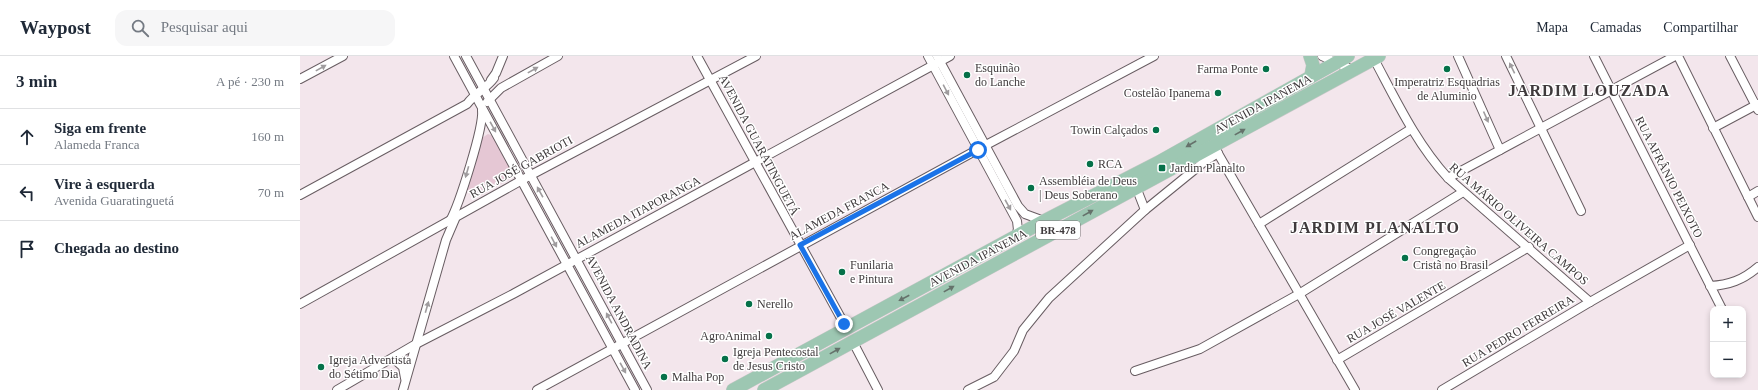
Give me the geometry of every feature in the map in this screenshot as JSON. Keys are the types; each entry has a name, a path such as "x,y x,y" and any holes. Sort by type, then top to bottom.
{"main road":[{"path":"1310,56 1314,65 1311,76"},
{"name":"AVENIDA IPANEMA","path":"733,390 1044,221 1159,162 1348,56"},
{"name":"AVENIDA IPANEMA","path":"764,390 1136,187 1216,150 1376,57"}],"street":[{"path":"300,79 343,56"},
{"name":"AVENIDA ANDRADINA","path":"454,56 612,349 636,390"},
{"name":"AVENIDA ANDRADINA","path":"466,56 623,343 647,390"},
{"path":"300,196 467,104 475,94 494,78 503,56"},
{"path":"467,104 481,105 490,99 498,90 558,56"},
{"name":"AVENIDA GUARATINGUETÁ","path":"697,56 846,329"},
{"name":"RUA JOSÉ GABRIOTI","path":"300,304 531,175 756,56"},
{"path":"928,56 937,61 986,145 1018,206 1025,214 1044,221"},
{"name":"ALAMEDA ITAPORANGA","path":"337,390 416,344 756,162 937,61 950,56"},
{"name":"ALAMEDA FRANCA","path":"537,390 800,245 1154,56"},
{"path":"1322,56 1353,70"},
{"path":"1458,56 1500,150"},
{"path":"1506,56 1581,210"},
{"name":"RUA AFRÂNIO PEIXOTO","path":"1594,56 1720,306"},
{"path":"1448,178 1676,56 1714,128 1758,218"},
{"path":"1714,128 1757,106 1730,56"},
{"name":"RUA MÁRIO OLIVEIRA CAMPOS","path":"1376,57 1411,129 1434,163 1463,192 1529,247 1590,302"},
{"path":"937,61 978,150 1017,221 1018,230 1014,238"},
{"path":"499,66 500,76 504,80 511,82"},
{"path":"479,80 486,81 494,78"},
{"path":"404,388 446,240 481,126 481,105"},
{"path":"1259,224 1411,129"},
{"path":"968,390 994,376 1014,351 1023,330 1049,298 1145,210 1204,162 1216,150 1355,390"},
{"path":"1136,187 1145,210"},
{"path":"1748,196 1758,191"},
{"path":"1134,371 1200,349 1299,294 1463,192"},
{"path":"461,195 466,203 474,207"},
{"name":"RUA PEDRO FERREIRA","path":"1442,390 1590,302 1690,245"},
{"name":"RUA JOSÉ VALENTE","path":"1337,360 1529,247"},
{"path":"1710,286 1728,285 1748,276 1758,267"},
{"path":"422,324 425,332 435,335"},
{"path":"853,342 878,390"},
{"path":"393,358 403,367 404,388"}],"shaded area":[{"path":"488,134 493,136 510,168 511,178 480,196 472,198 467,190 482,138"}],"place":[{"name":"Farma Ponte","path":"1266,69"},
{"name":"Imperatriz Esquadrias de Aluminio","path":"1447,69"},
{"name":"Esquinão do Lanche","path":"967,75"},
{"name":"Costelão Ipanema","path":"1218,93"},
{"name":"Towin Calçados","path":"1156,130"},
{"name":"RCA","path":"1090,164"},
{"name":"Jardim Planalto","path":"1162,168"},
{"name":"Assembléia de Deus | Deus Soberano","path":"1031,188"},
{"name":"Congregação Cristã no Brasil","path":"1405,258"},
{"name":"Funilaria e Pintura","path":"842,272"},
{"name":"Nerello","path":"749,304"},
{"name":"AgroAnimal","path":"769,336"},
{"name":"Igreja Pentecostal de Jesus Cristo","path":"725,359"},
{"name":"Igreja Adventista do Sétimo Dia","path":"321,367"},
{"name":"Malha Pop","path":"664,377"}],"district":[{"name":"JARDIM LOUZADA","path":"1589,90"},
{"name":"JARDIM PLANALTO","path":"1375,227"}],"route":[{"path":"844,324 800,245 978,150"}]}
